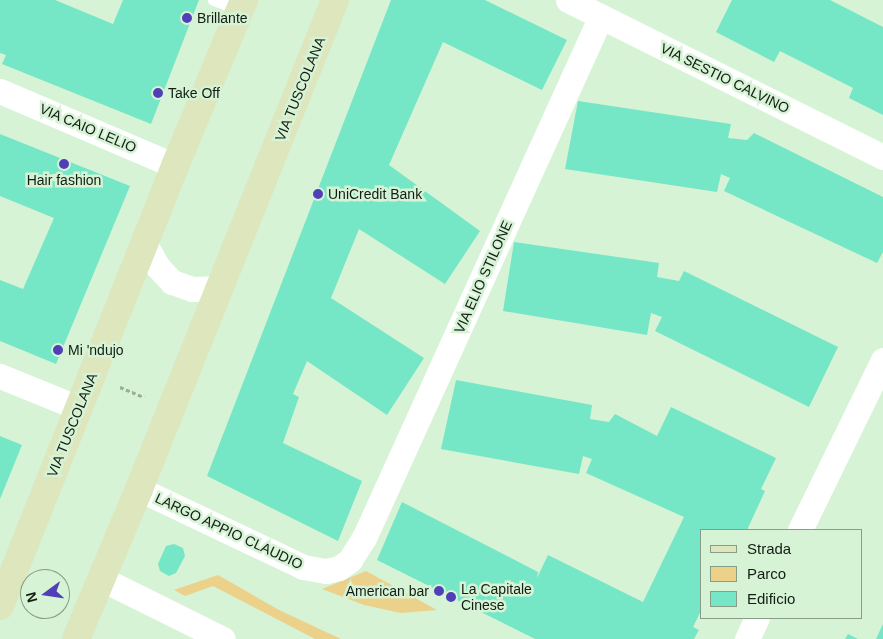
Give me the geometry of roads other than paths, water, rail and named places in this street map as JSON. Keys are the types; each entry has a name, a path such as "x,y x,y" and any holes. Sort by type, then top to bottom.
{"main road":[{"name":"VIA TUSCOLANA","path":"76,639 139,489 335,0"},
{"name":"VIA TUSCOLANA","path":"0,606 175,166 242,5"}],"street":[{"name":"VIA SESTIO CALVINO","path":"568,0 883,157"},
{"name":"VIA ELIO STILONE","path":"364,538 601,16"},
{"name":"VIA CAIO LELIO","path":"0,91 175,166"},
{"path":"145,244 157,266 172,282 192,290 220,288"},
{"path":"800,529 882,363"},
{"path":"0,376 79,408"},
{"name":"LARGO APPIO CLAUDIO","path":"139,489 291,562 315,570 326,571 345,564 350,560 364,538"},
{"path":"100,578 223,639"},
{"path":"747,639 757,619"}],"lane":[{"path":"214,0 242,5"}],"place":[{"name":"Brillante","path":"187,18"},
{"name":"Take Off","path":"158,93"},
{"name":"Hair fashion","path":"64,164"},
{"name":"UniCredit Bank","path":"318,194"},
{"name":"Mi 'ndujo","path":"58,350"},
{"name":"American bar","path":"439,591"},
{"name":"La Capitale Cinese","path":"451,597"}]}
